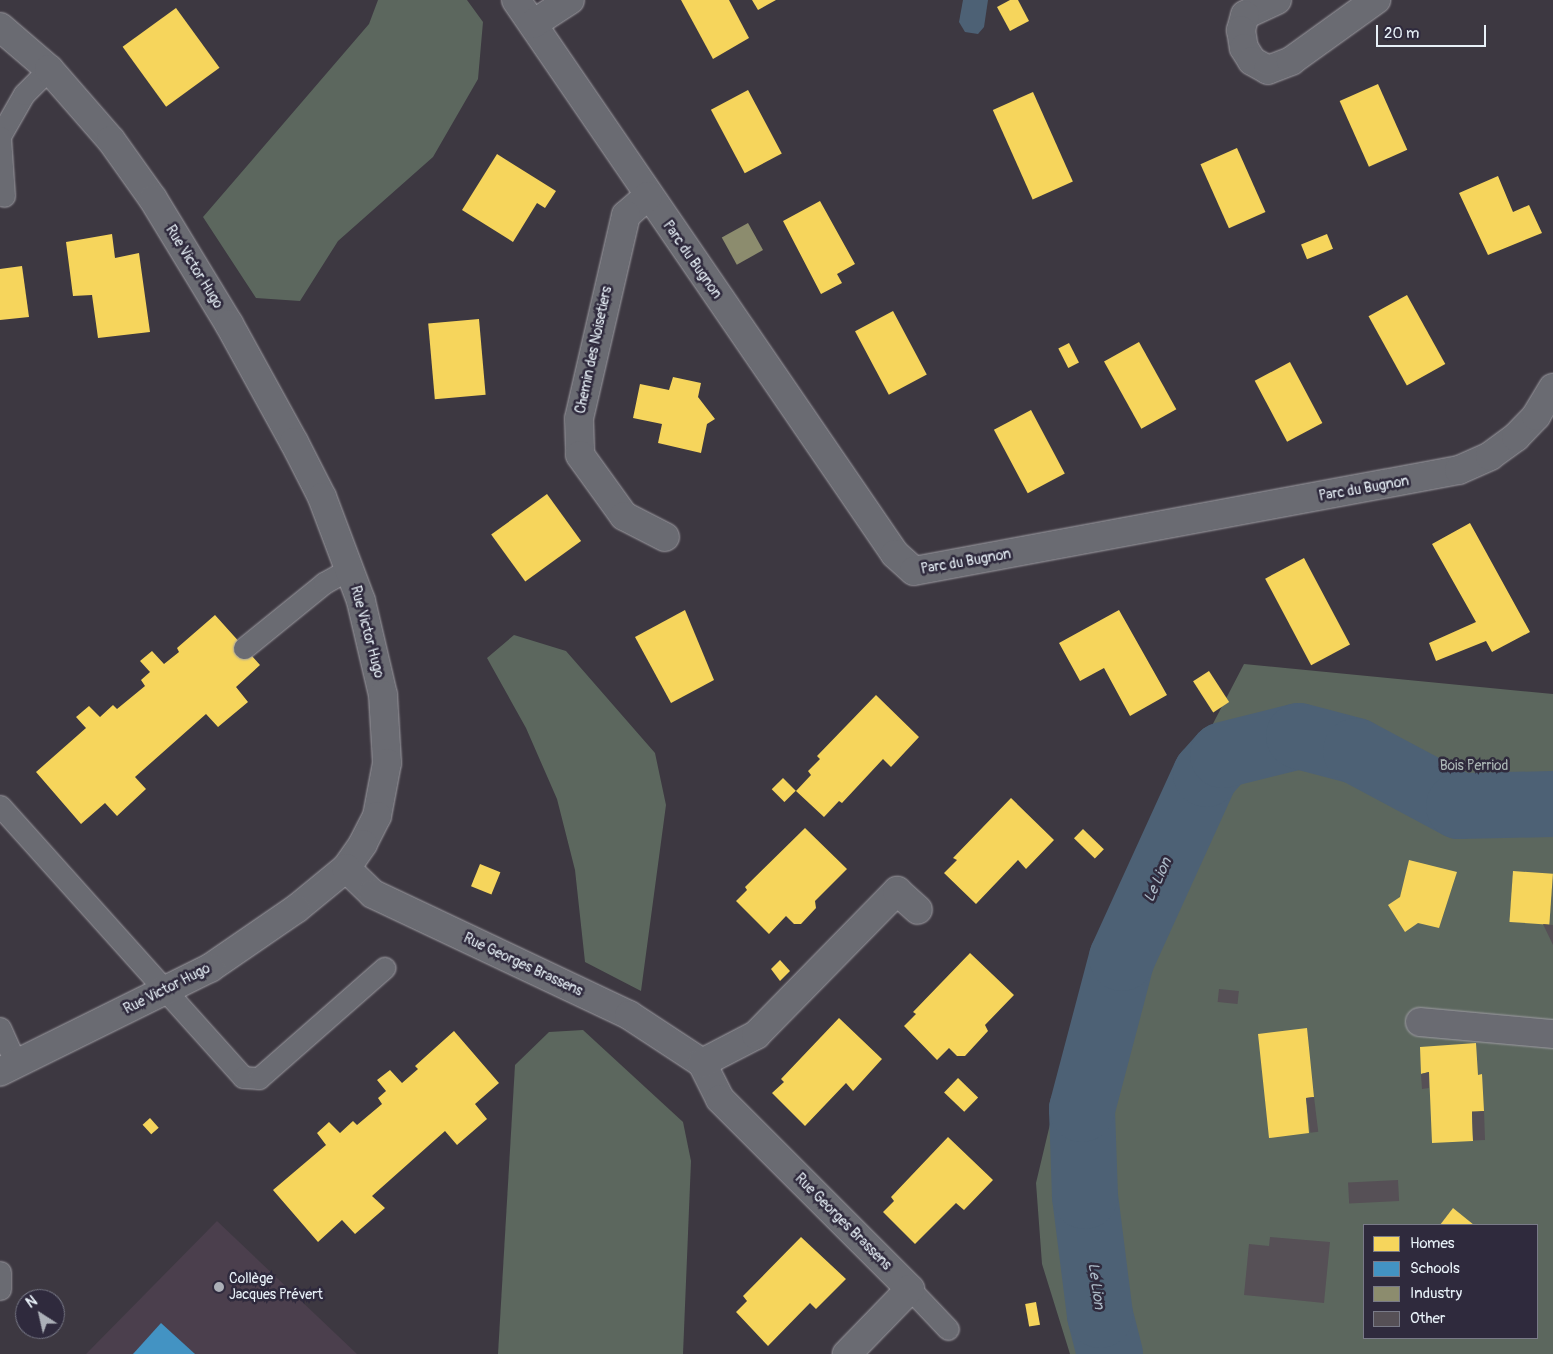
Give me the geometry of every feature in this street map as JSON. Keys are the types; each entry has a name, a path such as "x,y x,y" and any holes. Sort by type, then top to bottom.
{"street":[{"name":"Parc du Bugnon","path":"516,0 648,196 895,554 914,571 1459,470 1490,456 1516,437 1536,416 1553,388"},
{"path":"533,24 570,0"},
{"path":"1277,0 1245,15 1241,30 1244,48 1252,61 1268,70 1291,61 1376,0"},
{"name":"Rue Victor Hugo","path":"0,27 49,70 111,140 153,200 229,324 322,497 349,569 374,647 382,695 387,763 377,816 346,868 254,940 165,992 8,1068"},
{"name":"Chemin des Noisetiers","path":"648,196 626,215 579,419 580,455 624,516 665,538"},
{"name":"Rue Georges Brassens","path":"346,868 373,894 629,1015 702,1063 720,1099 910,1289"},
{"path":"702,1063 756,1036 897,892 918,910"},
{"path":"1420,1022 1553,1034"},
{"path":"848,1354 910,1289"}],"lane":[{"path":"4,196 0,137 24,94 49,70"},
{"path":"244,648 324,583 349,569"},
{"path":"0,806 242,1077 259,1078 384,968"},
{"path":"0,1028 8,1068"},
{"path":"0,1272 0,1289"},
{"path":"910,1289 948,1329"}],"shaded area":[{"name":"Collège Jacques Prévert","path":"217,1221 357,1354 86,1354"}],"green space":[{"path":"378,0 467,0 483,22 478,79 433,157 338,241 300,301 256,298 203,217 369,24"},
{"path":"514,635 566,651 655,753 666,805 641,991 585,962 575,870 557,799 526,728 487,658"},
{"name":"Bois Perriod","path":"1244,664 1553,694 1553,1354 1070,1354 1042,1264 1036,1183 1075,1019 1125,893"},
{"path":"583,1030 683,1122 691,1161 683,1354 498,1354 515,1065 549,1032"}],"water":[{"path":"963,0 988,0 984,27 978,34 965,32 959,22"}],"building: Homes":[{"path":"681,0 729,0 749,38 713,59"},
{"path":"752,0 776,0 758,10"},
{"path":"1010,0 1018,0 1029,21 1010,31 997,7"},
{"path":"176,8 219,68 166,107 123,47"},
{"path":"1378,84 1407,150 1369,167 1340,101"},
{"path":"748,90 782,154 745,173 711,110"},
{"path":"1033,92 1073,182 1033,199 993,110"},
{"path":"1237,148 1265,212 1229,228 1200,164"},
{"path":"497,154 556,191 545,208 537,203 513,242 462,210"},
{"path":"1498,176 1513,212 1529,205 1542,233 1488,255 1459,193"},
{"path":"820,201 855,264 837,274 842,283 821,294 783,221"},
{"path":"112,234 115,258 139,253 150,332 98,338 92,295 73,296 66,242"},
{"path":"1327,234 1333,249 1307,259 1301,244"},
{"path":"22,266 29,317 0,320 0,269"},
{"path":"1407,295 1445,364 1407,385 1369,316"},
{"path":"893,311 927,375 889,395 855,331"},
{"path":"479,319 486,395 435,399 428,323"},
{"path":"1139,342 1176,409 1141,429 1104,361"},
{"path":"1069,343 1079,363 1068,368 1058,348"},
{"path":"1290,362 1322,423 1287,442 1255,381"},
{"path":"673,377 701,383 698,397 715,419 707,424 701,453 658,443 662,424 633,418 640,384 669,390"},
{"path":"1031,410 1065,474 1028,493 994,430"},
{"path":"547,494 581,541 525,581 491,535"},
{"path":"1470,523 1530,632 1492,652 1486,641 1436,661 1429,643 1476,622 1432,544"},
{"path":"1304,558 1350,645 1311,665 1265,579"},
{"path":"685,610 714,680 671,703 635,637"},
{"path":"1119,610 1167,695 1130,716 1104,668 1080,681 1059,643"},
{"path":"215,615 260,665 236,687 248,702 218,727 206,714 135,777 146,789 117,816 105,803 81,824 36,772 86,728 76,717 89,706 100,717 113,705 117,709 145,686 141,680 150,672 140,661 152,651 164,664 179,652 177,648"},
{"path":"1209,671 1229,702 1213,712 1193,681"},
{"path":"876,695 919,737 891,767 883,759 842,803 839,801 824,817 796,791 811,775 808,771 820,759 817,756"},
{"path":"783,778 796,791 784,802 772,789"},
{"path":"1011,798 1054,840 1026,869 1018,860 976,904 944,873 957,860 953,858"},
{"path":"805,828 847,869 815,901 816,908 801,924 794,924 786,916 769,934 736,901 747,890 745,887"},
{"path":"1083,829 1104,849 1095,858 1074,838"},
{"path":"1409,860 1457,872 1439,928 1418,923 1405,932 1388,905 1400,897"},
{"path":"480,864 500,872 491,894 471,886"},
{"path":"1513,871 1553,874 1549,925 1509,922"},
{"path":"970,953 1014,995 985,1025 988,1031 965,1056 957,1056 949,1048 937,1060 904,1026 916,1014 913,1012"},
{"path":"780,960 790,971 780,981 771,969"},
{"path":"839,1018 882,1059 853,1091 846,1083 805,1126 772,1093 784,1082 781,1079"},
{"path":"1307,1028 1314,1097 1306,1098 1309,1133 1269,1138 1258,1034"},
{"path":"454,1031 499,1083 475,1104 487,1119 457,1145 445,1131 372,1196 385,1208 355,1234 342,1220 318,1242 273,1190 326,1145 317,1133 329,1122 340,1133 353,1121 357,1125 382,1104 378,1098 386,1091 377,1080 390,1070 402,1083 418,1069 415,1066"},
{"path":"1476,1043 1478,1075 1482,1074 1484,1111 1472,1113 1473,1141 1432,1143 1429,1072 1421,1074 1420,1047"},
{"path":"958,1078 978,1097 964,1112 944,1092"},
{"path":"150,1118 159,1128 151,1134 143,1125"},
{"path":"948,1137 993,1180 964,1210 956,1203 915,1244 883,1212 894,1201 891,1197"},
{"path":"1453,1208 1473,1224 1441,1224"},
{"path":"801,1237 846,1279 816,1309 810,1303 768,1346 736,1312 747,1301 743,1296"},
{"path":"1036,1302 1040,1325 1029,1327 1025,1304"}],"building: Schools":[{"path":"161,1323 195,1354 133,1354"}],"building: Industry":[{"path":"748,223 763,250 737,265 722,238"}],"building: Other":[{"path":"1543,924 1553,925 1553,945"},
{"path":"1219,989 1239,991 1238,1004 1218,1002"},
{"path":"1429,1072 1429,1088 1422,1089 1421,1074"},
{"path":"1314,1097 1318,1132 1310,1133 1306,1098"},
{"path":"1472,1111 1484,1111 1485,1140 1473,1140"},
{"path":"1398,1180 1399,1201 1349,1204 1348,1183"},
{"path":"1270,1237 1330,1242 1324,1303 1244,1295 1249,1244 1269,1246"}],"waterway":[{"name":"Le Lion","path":"1110,1354 1100,1315 1085,1196 1082,1109 1122,958 1206,774 1223,755 1299,736 1356,751 1459,806 1553,804"}],"place":[{"name":"Collège Jacques Prévert","path":"219,1287"}]}
